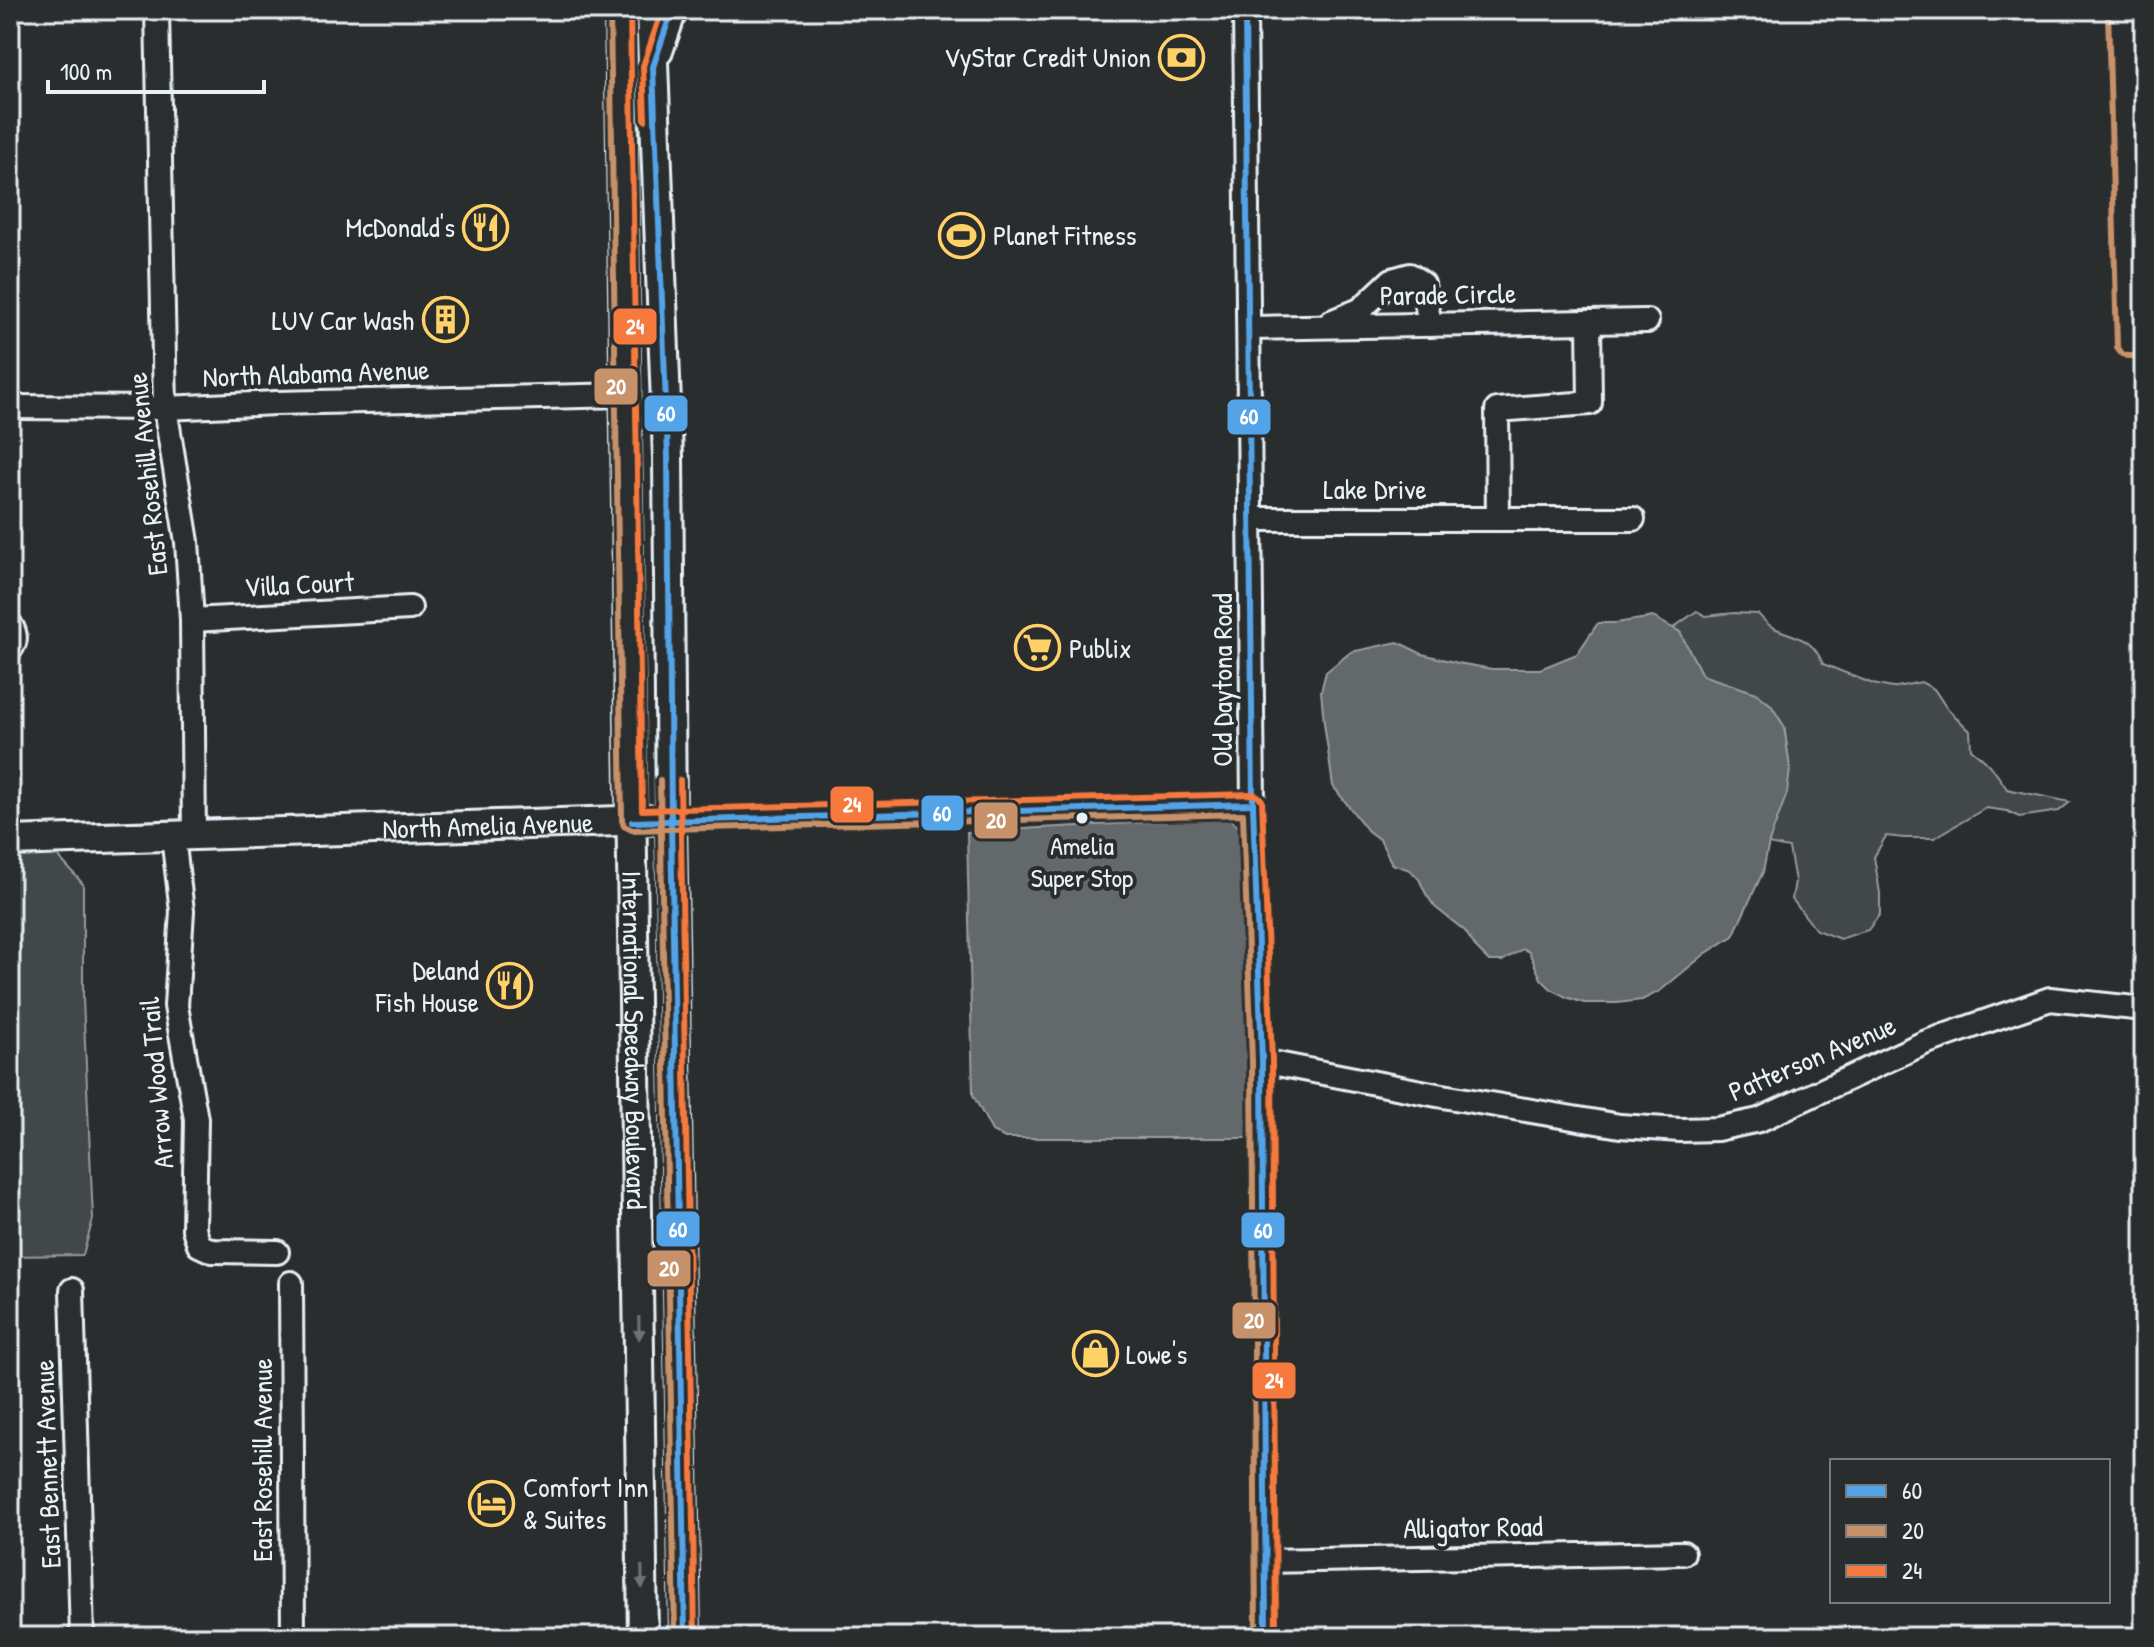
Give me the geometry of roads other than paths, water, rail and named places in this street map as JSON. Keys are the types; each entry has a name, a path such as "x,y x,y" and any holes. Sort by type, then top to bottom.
{"main road":[{"path":"606,10 620,49"},
{"name":"International Speedway Boulevard","path":"620,10 643,1637"},
{"name":"International Speedway Boulevard","path":"651,10 668,457 685,1637"},
{"path":"653,67 674,10"},
{"path":"625,395 639,403 653,421 668,457"},
{"name":"North Amelia Avenue","path":"10,841 671,819"},
{"path":"637,1194 652,1224 663,1239 678,1250"},
{"path":"638,1264 662,1271 680,1306"}],"street":[{"name":"East Rosehill Avenue","path":"157,10 165,408 187,542 192,620 184,836"},
{"name":"Old Daytona Road","path":"1245,10 1253,804 1262,1061 1266,1637"},
{"path":"1321,327 1360,310 1392,280 1410,275 1423,284 1430,325"},
{"name":"Parade Circle","path":"1249,328 1647,321"},
{"path":"1498,519 1497,410 1590,403 1589,322"},
{"name":"North Alabama Avenue","path":"10,407 165,408 625,395"},
{"name":"Lake Drive","path":"1251,519 1633,519"},
{"name":"Villa Court","path":"192,620 410,608"},
{"path":"10,624 16,640 10,650"},
{"name":"North Amelia Avenue","path":"671,819 1253,804"},
{"name":"Arrow Wood Trail","path":"184,836 176,1006 196,1119 194,1229 199,1245 212,1251 277,1252"},
{"name":"Patterson Avenue","path":"1262,1061 1620,1126 1717,1129 1759,1120 1924,1043 2050,999 2144,1009"},
{"name":"East Rosehill Avenue","path":"291,1283 293,1637"},
{"name":"East Bennett Avenue","path":"72,1290 82,1637"},
{"name":"Alligator Road","path":"1265,1561 1683,1553"}],"place":[{"name":"VyStar Credit Union","path":"1182,57"},
{"name":"McDonald's","path":"486,227"},
{"name":"Planet Fitness","path":"962,235"},
{"name":"LUV Car Wash","path":"445,320"},
{"name":"Publix","path":"1038,648"},
{"name":"Amelia Super Stop","path":"1082,818"},
{"name":"Deland Fish House","path":"510,986"},
{"name":"Lowe's","path":"1095,1354"},
{"name":"Comfort Inn & Suites","path":"492,1503"}]}
